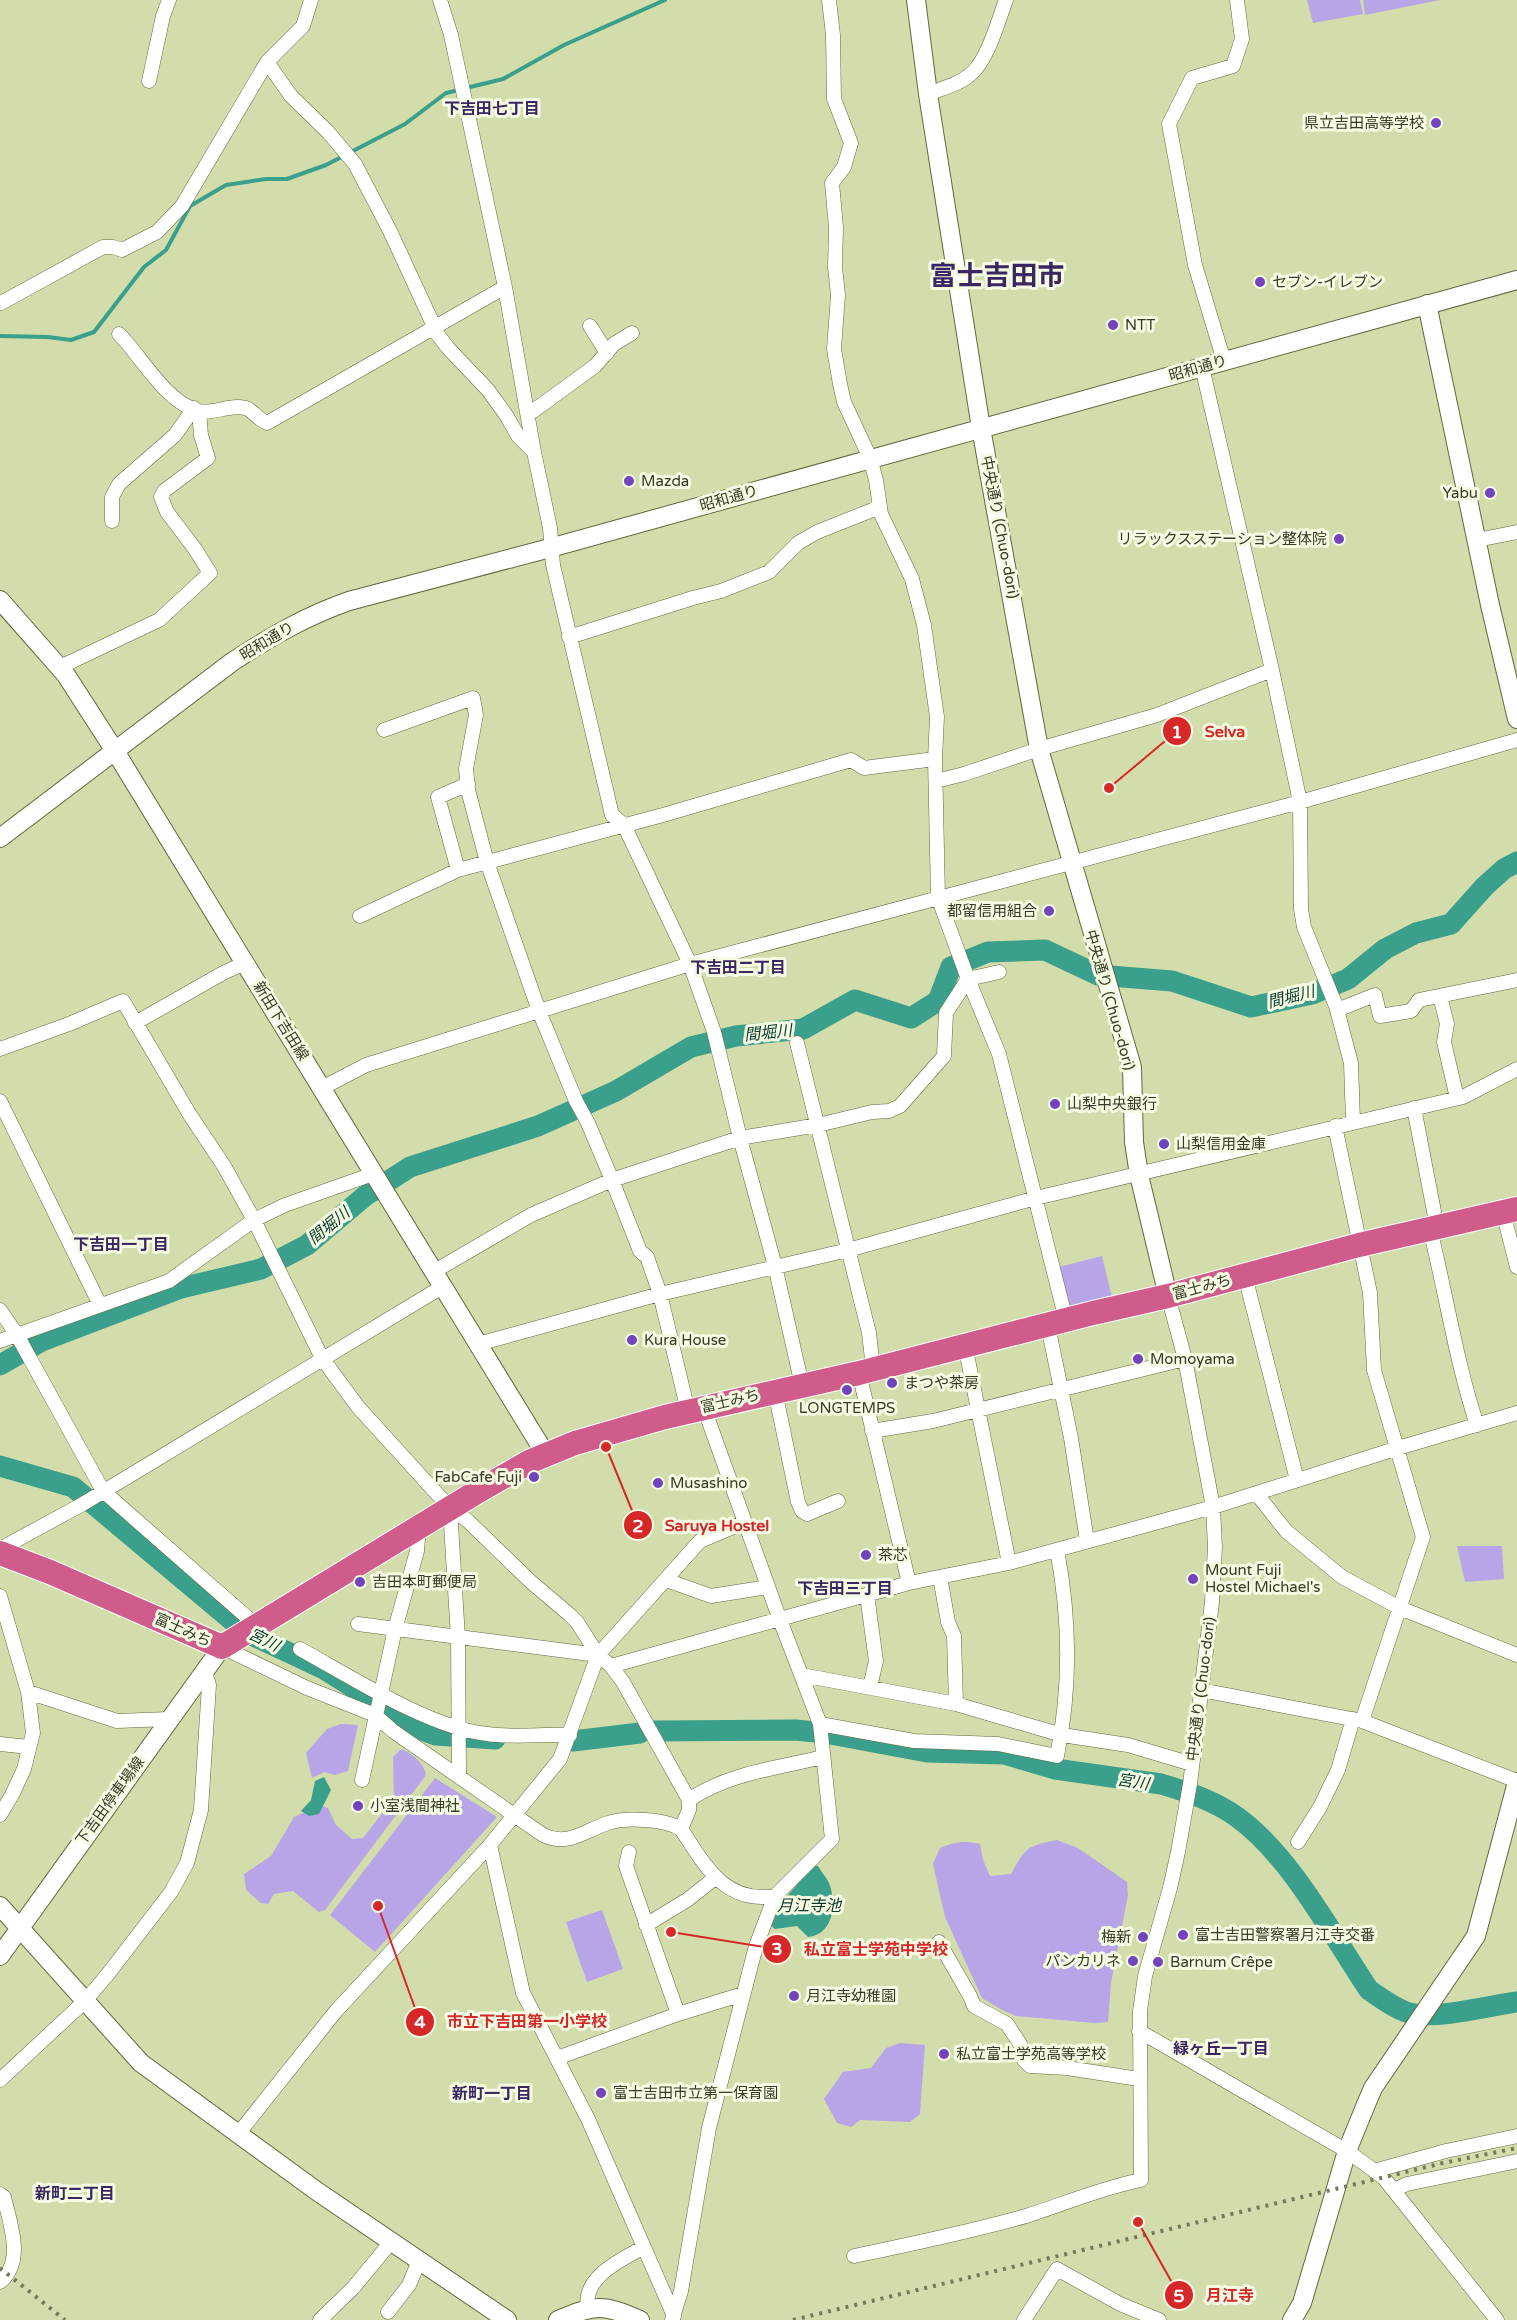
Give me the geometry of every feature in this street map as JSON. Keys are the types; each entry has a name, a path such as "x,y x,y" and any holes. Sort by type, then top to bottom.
{"highway":[{"name":"富士みち","path":"0,1551 227,1644 450,1508 546,1455 575,1443 696,1409 866,1371 1168,1296 1359,1245 1510,1210"}],"street":[{"path":"149,81 163,16 169,0"},
{"path":"1,303 103,247 122,250 157,232 182,206 267,62 303,26 311,0"},
{"path":"440,0 451,35 505,287 550,528 550,548 569,638 612,815 624,825 690,964 714,1032 775,1266 802,1385"},
{"path":"829,0 833,35 834,99 851,143 844,167 832,183 838,295 834,349 844,402 870,458 881,514 912,579 924,625 937,717 935,759 938,897 999,1054 1036,1198 1057,1323 1061,1390 1088,1541"},
{"name":"中央通り (Chuo-dori)","path":"854,2256 968,2231 1049,2209 1111,2186 1140,2180 1139,2031 1145,1976 1170,1888 1190,1784 1212,1602 1215,1547 1213,1507 1185,1359 1139,1175 1134,1142 1132,1067 1039,749 981,428 915,0"},
{"path":"928,94 957,83 974,71 984,57 1006,0"},
{"path":"1224,361 1195,265 1169,124 1192,78 1233,66 1242,39 1237,0"},
{"path":"267,62 291,96 328,132 355,164 390,231 434,328 448,348 475,374 496,400 518,436 534,452"},
{"name":"昭和通り","path":"0,838 232,662 268,638 314,615 349,601 550,548 1517,279"},
{"path":"119,334 168,391 197,409 243,407 250,410 257,419 267,423 505,287"},
{"path":"1427,304 1517,719"},
{"path":"590,326 607,353"},
{"path":"529,414 595,366 614,344 632,333"},
{"path":"1202,367 1300,802 1301,909 1304,927 1336,1008 1351,1063 1353,1122"},
{"path":"112,521 112,497 119,484 175,435 197,409"},
{"path":"60,667 159,620 210,573 167,512 161,497 164,491 208,458 197,409"},
{"path":"569,638 721,591 769,572 798,543 817,532 880,507"},
{"path":"1477,540 1517,532"},
{"name":"新田下吉田線","path":"0,600 60,667 115,751 546,1455"},
{"path":"936,781 1157,716 1272,670"},
{"path":"384,730 473,698 476,716 466,769 487,862 539,1011 576,1101 612,1179 640,1251 647,1257 696,1409 745,1522 820,1726 832,1839 775,1896 756,1946 709,2128 681,2291 673,2318"},
{"path":"322,1088 366,1065 690,964 1070,861 1300,802 1517,740"},
{"path":"360,916 458,870 663,815 850,760 864,768 935,759"},
{"path":"458,870 438,797 468,784"},
{"path":"135,1023 245,963"},
{"path":"0,1551 81,1505 322,1358 531,1215 612,1179 740,1138 818,1125 872,1112 889,1111 900,1106 944,1056 946,1013 968,979 999,972"},
{"path":"1336,1008 1375,996 1380,1016 1411,1011 1419,1000 1517,980"},
{"path":"1440,996 1447,1024 1443,1042 1457,1098"},
{"path":"0,1048 69,1024 123,1001 190,1115 224,1166 254,1220 322,1358 358,1407 450,1508 468,1521 531,1582 577,1622 598,1655 611,1666 623,1682 689,1800 689,1810 681,1829"},
{"path":"797,1043 870,1333 866,1371 872,1431 909,1583"},
{"path":"478,1344 660,1293 848,1250 1036,1198 1457,1098 1517,1069"},
{"path":"0,1101 100,1305"},
{"path":"1414,1108 1463,1382 1477,1425"},
{"path":"1298,1842 1320,1807 1338,1770 1400,1608 1423,1537 1374,1370 1370,1293 1335,1126"},
{"path":"0,1341 19,1339 100,1305 169,1281 254,1220 285,1205 377,1181"},
{"path":"1510,1210 1517,1267"},
{"path":"1245,1276 1298,1480"},
{"path":"0,1310 19,1339 100,1492 255,1627"},
{"path":"965,1345 1009,1563"},
{"path":"872,1431 933,1421 1185,1359"},
{"path":"775,1391 798,1502 802,1511 807,1514 838,1501"},
{"path":"611,1666 909,1583 1009,1563 1213,1507 1517,1413"},
{"path":"1256,1493 1286,1531 1334,1570 1400,1608 1517,1655"},
{"path":"450,1508 458,1638 459,1776"},
{"path":"238,2134 336,2011 516,1816 560,1759 598,1655 700,1540 745,1522"},
{"path":"362,1780 395,1629 417,1551 419,1527"},
{"path":"820,1726 914,1741 998,1744 1057,1756 1062,1735 1068,1663 1067,1622 1057,1550"},
{"path":"940,1577 948,1622 954,1636 956,1704"},
{"path":"666,1580 711,1596 768,1587"},
{"path":"867,1595 876,1661 870,1687"},
{"path":"0,1596 3,1619 28,1692 33,1732 24,1769 0,1815"},
{"path":"358,1624 598,1655"},
{"path":"227,1644 307,1688 375,1715 393,1731 543,1835 554,1840 567,1840 611,1822 655,1820 681,1829 715,1878 760,1899 775,1896"},
{"name":"下吉田停車場線","path":"0,1956 169,1719 227,1644"},
{"path":"300,1649 414,1711 459,1728 487,1734 570,1735"},
{"path":"0,2080 85,2001 171,1892 187,1863 201,1810 204,1784 209,1685 205,1672"},
{"path":"802,1675 956,1704 1062,1735 1128,1745 1192,1764"},
{"path":"1201,1690 1358,1720 1517,1782 1476,1936 1373,2088 1347,2151 1302,2303 1292,2320"},
{"path":"28,1692 117,1721 169,1719"},
{"path":"0,1744 29,1747"},
{"path":"689,1800 707,1788 733,1778 822,1751"},
{"path":"490,1845 523,1993 588,2119 673,2318"},
{"path":"629,1852 626,1866 678,2014"},
{"path":"646,1925 687,1900 715,1878"},
{"path":"0,1906 141,2063 318,2192 507,2320"},
{"path":"939,1941 974,2006 1007,2024 1020,2044 1024,2060 1030,2066 1067,2068 1139,2079"},
{"path":"557,2058 678,2014 744,1994"},
{"path":"1139,2031 1347,2151 1374,2171 1394,2190 1497,2320"},
{"path":"1374,2171 1446,2151 1517,2136"},
{"path":"1394,2190 1418,2181 1517,2161"},
{"path":"0,2194 4,2197 14,2246 14,2263 0,2282"},
{"path":"320,2320 353,2288 391,2242"},
{"path":"588,2308 587,2294 597,2279 609,2268 644,2247"},
{"path":"388,2312 409,2285 419,2261"},
{"path":"1024,2320 1057,2269 1120,2304 1159,2320"},
{"path":"558,2320 588,2308 602,2307 618,2310 640,2320"}],"shaded area":[{"path":"1307,0 1360,0 1363,14 1313,23"},
{"path":"1363,0 1440,0 1365,15"},
{"path":"1102,1256 1114,1306 1071,1315 1059,1267"},
{"path":"1457,1546 1502,1546 1504,1579 1465,1582"},
{"path":"341,1724 358,1725 348,1771 335,1775 324,1772 312,1778 306,1753 327,1729"},
{"path":"401,1749 417,1759 426,1775 325,1910 319,1912 293,1891 274,1894 268,1904 261,1903 246,1890 244,1874 271,1856 294,1817 307,1811 310,1802 328,1808 336,1825 352,1839 363,1838 394,1798 393,1757"},
{"path":"435,1778 497,1817 375,1952 330,1915"},
{"path":"1057,1840 1078,1848 1127,1882 1128,1895 1111,1983 1108,2022 1095,2023 1016,2016 982,1998 945,1917 933,1864 940,1848 960,1842 980,1844 983,1860 990,1876 1011,1874 1028,1849"},
{"path":"602,1910 623,1969 587,1982 566,1922"},
{"path":"900,2043 925,2045 920,2114 910,2122 860,2120 851,2127 837,2123 824,2099 843,2072 871,2068 886,2048"}],"water":[{"path":"324,1777 331,1790 319,1814 309,1816 301,1811 311,1800 315,1781"},
{"name":"月江寺池","path":"814,1865 818,1866 829,1883 833,1899 828,1924 817,1935 808,1937 797,1926 775,1929 770,1925 782,1902"}],"waterway":[{"path":"466,88 503,79 564,45 665,0"},
{"path":"0,336 71,340 94,332 144,267 166,250 190,206 226,185 266,179 287,179 326,165 405,124 446,93 459,90"},
{"name":"間堀川","path":"0,1365 42,1341 181,1288 261,1269 307,1245 365,1196 410,1167 538,1126 616,1091 691,1047 736,1036 803,1029 855,1000 911,1018 938,1001 951,967 988,952 1045,950 1098,975 1172,981 1251,1007 1312,994 1348,979 1385,949 1416,933 1451,924 1485,886 1504,869 1517,862"},
{"name":"宮川","path":"0,1466 73,1487 247,1633 324,1669 422,1730 436,1735 495,1739"},
{"name":"宮川","path":"654,1731 796,1730 825,1733 927,1752 1004,1754 1055,1769 1171,1787 1220,1806 1257,1833 1293,1874 1369,1990 1390,2004 1408,2013 1426,2015 1517,2002"},
{"name":"宮川","path":"573,1741 640,1733"}],"railway":[{"path":"793,2320 1443,2163 1517,2148"},
{"path":"0,2268 65,2320"}],"place":[{"name":"県立吉田高等学校","path":"1436,123"},
{"name":"セブン-イレブン","path":"1260,282"},
{"name":"NTT","path":"1113,325"},
{"name":"Mazda","path":"629,481"},
{"name":"Yabu","path":"1490,493"},
{"name":"リラックスステーション整体院","path":"1339,539"},
{"name":"Selva","path":"1109,788"},
{"name":"都留信用組合","path":"1049,911"},
{"name":"山梨中央銀行","path":"1055,1104"},
{"name":"山梨信用金庫","path":"1164,1144"},
{"name":"Kura House","path":"632,1340"},
{"name":"Momoyama","path":"1138,1359"},
{"name":"まつや茶房","path":"892,1383"},
{"name":"LONGTEMPS","path":"847,1390"},
{"name":"Saruya Hostel","path":"606,1447"},
{"name":"FabCafe Fuji","path":"534,1477"},
{"name":"Musashino","path":"658,1483"},
{"name":"茶芯","path":"866,1555"},
{"name":"Mount Fuji Hostel Michael's","path":"1193,1579"},
{"name":"吉田本町郵便局","path":"360,1582"},
{"name":"小室浅間神社","path":"358,1806"},
{"name":"市立下吉田第一小学校","path":"378,1906"},
{"name":"私立富士学苑中学校","path":"671,1932"},
{"name":"富士吉田警察署月江寺交番","path":"1183,1935"},
{"name":"梅新","path":"1143,1937"},
{"name":"パンカリネ","path":"1133,1961"},
{"name":"Barnum Crêpe","path":"1158,1962"},
{"name":"月江寺幼稚園","path":"794,1996"},
{"name":"私立富士学苑高等学校","path":"944,2054"},
{"name":"富士吉田市立第一保育園","path":"601,2093"},
{"name":"月江寺","path":"1138,2222"}],"district":[{"name":"下吉田七丁目","path":"492,109"},
{"name":"富士吉田市","path":"997,276"},
{"name":"下吉田二丁目","path":"738,968"},
{"name":"下吉田一丁目","path":"121,1245"},
{"name":"下吉田三丁目","path":"845,1589"},
{"name":"緑ヶ丘一丁目","path":"1221,2049"},
{"name":"新町一丁目","path":"492,2094"},
{"name":"新町二丁目","path":"75,2194"}]}
